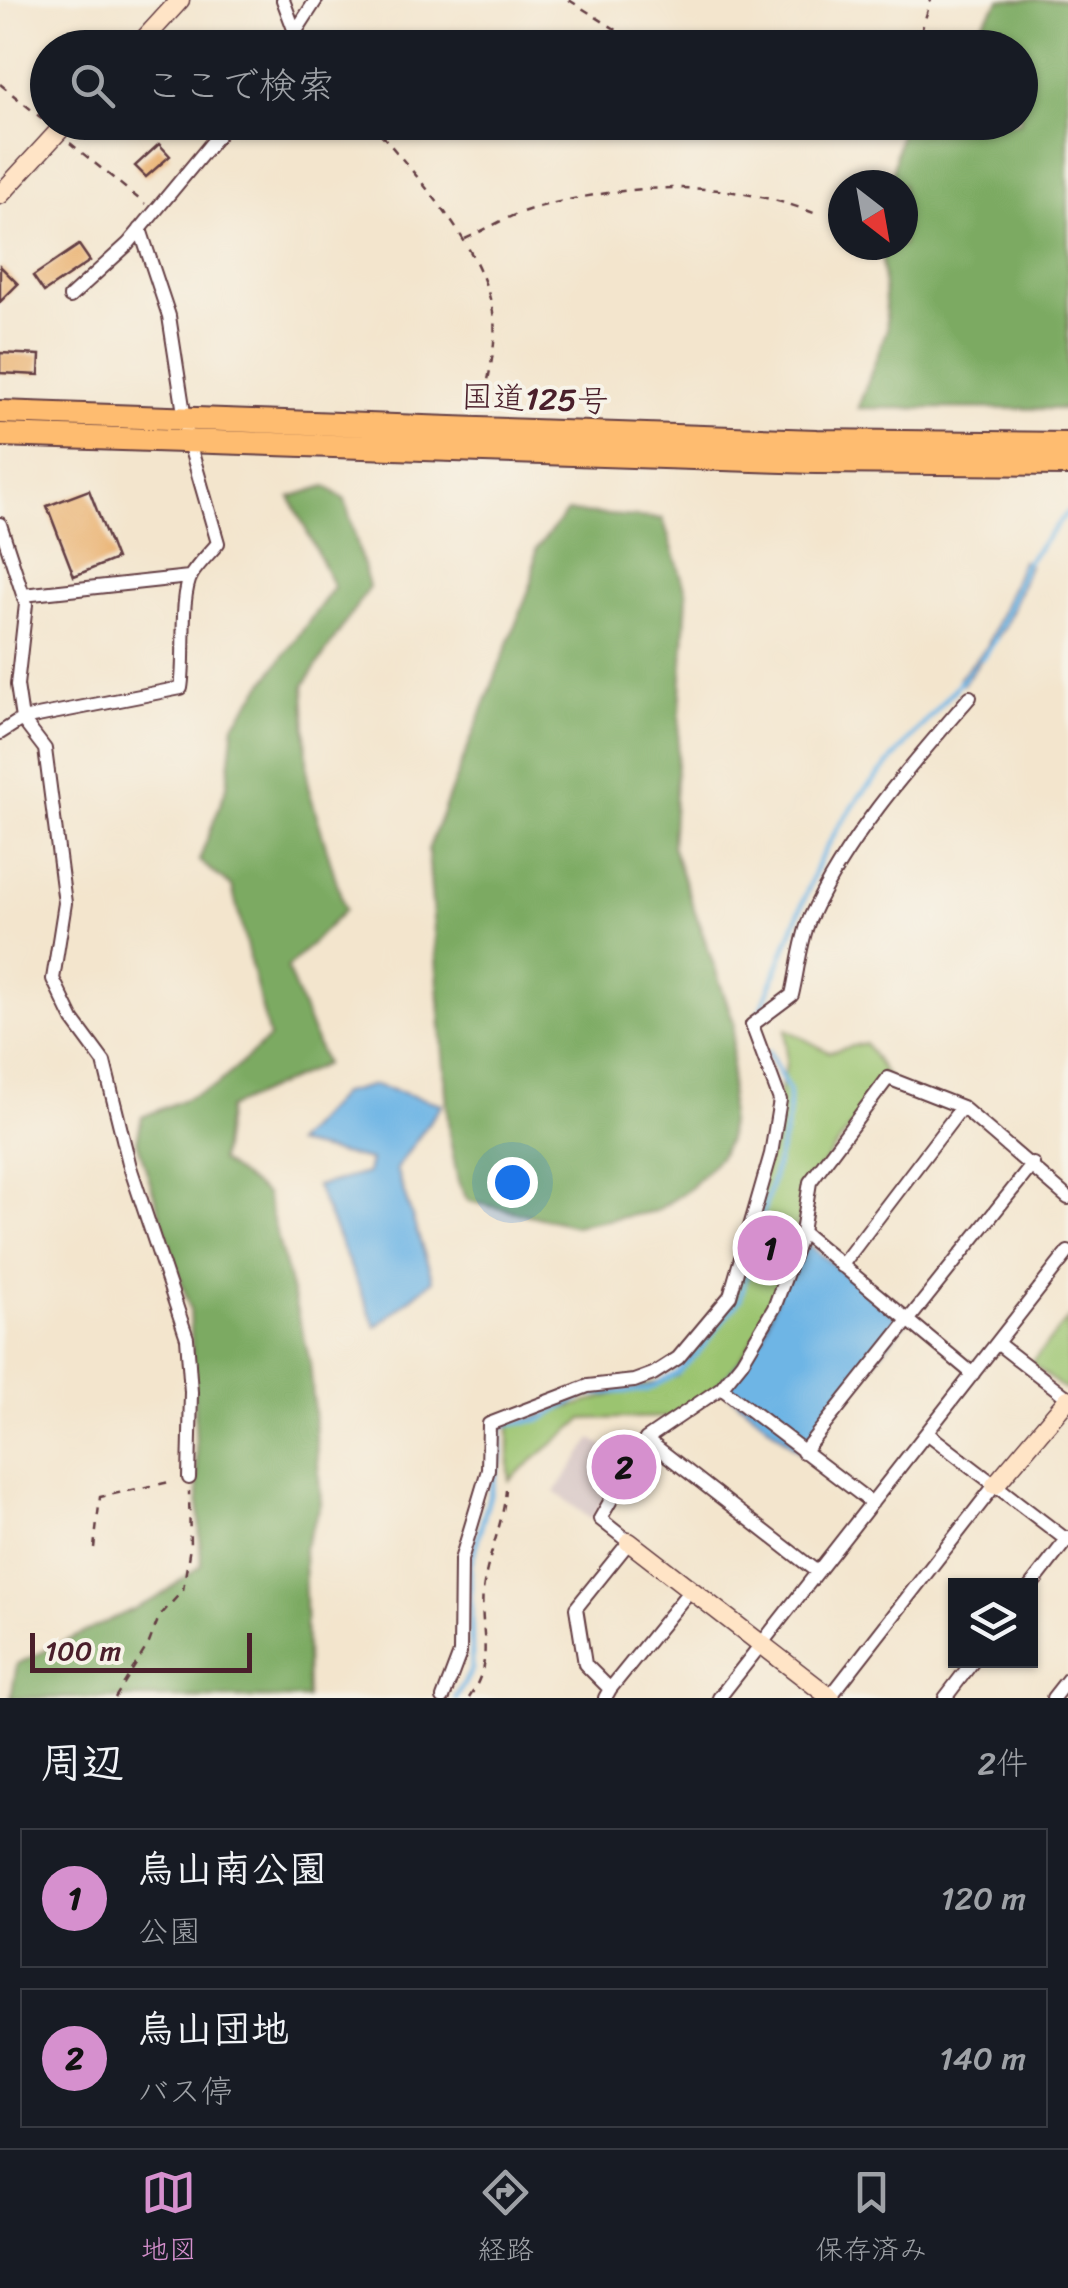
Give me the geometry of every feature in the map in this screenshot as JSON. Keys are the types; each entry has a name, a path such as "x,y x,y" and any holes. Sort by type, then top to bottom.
{"highway":[{"name":"国道125号","path":"0,412 186,430 815,462 1068,464"},
{"name":"国道125号","path":"0,435 186,430 480,430 1068,444"}],"street":[{"path":"152,30 180,0"},
{"path":"283,0 294,30"},
{"path":"296,30 316,0"},
{"path":"0,195 51,140"},
{"path":"70,297 140,230 213,140"},
{"path":"0,732 22,719 181,688 187,654 184,602 190,577 218,543 186,430 169,316 140,230"},
{"path":"0,524 23,595 16,685 22,719 45,750 65,903 53,979 73,1020 104,1062 130,1167 187,1338 191,1392 189,1478"},
{"path":"23,595 190,577"},
{"path":"443,1698 460,1653 461,1560 488,1470 489,1424 588,1386 634,1381 653,1374 678,1358 730,1296 771,1154 780,1100 752,1025 792,994 808,922 836,870 923,752 970,697"},
{"path":"997,1344 1068,1399 995,1484 830,1697 600,1519 646,1439 721,1388 774,1308 802,1232 810,1182 888,1078 962,1107 1068,1198"},
{"path":"840,1266 962,1107"},
{"path":"802,1452 1033,1164"},
{"path":"802,1232 973,1374"},
{"path":"718,1698 1068,1252"},
{"path":"721,1388 872,1503"},
{"path":"927,1433 1068,1539 1037,1578"},
{"path":"646,1439 817,1572"},
{"path":"629,1542 576,1608 585,1664 608,1694 691,1590"},
{"path":"945,1698 968,1668"},
{"path":"1053,1698 1068,1679"}],"path":[{"path":"569,0 616,30"},
{"path":"922,30 931,0"},
{"path":"0,84 30,105"},
{"path":"75,140 153,210"},
{"path":"385,140 464,240 494,318 480,430"},
{"path":"464,240 531,208 687,184 770,196 814,213"},
{"path":"94,1548 100,1497 189,1478 190,1547 183,1590 159,1617 149,1643 115,1698"},
{"path":"469,1698 484,1676 484,1591 503,1521 506,1490"}],"shaded area":[{"path":"592,1439 627,1460 592,1520 555,1492"}],"green space":[{"path":"1000,0 1068,0 1068,409 858,408 887,329 882,260 918,260 918,170 893,170 899,140 1038,140 1038,30 976,30"},
{"path":"326,486 345,500 369,587 304,685 308,786 345,910 287,968 325,1064 228,1108 220,1161 266,1194 310,1361 321,1504 304,1548 307,1698 11,1698 17,1664 157,1598 201,1565 190,1309 137,1141 142,1117 216,1086 269,1038 232,887 199,861 227,786 234,724 334,587 290,497"},
{"path":"567,512 663,519 687,594 672,846 734,1023 728,1140 720,1156 689,1189 656,1211 575,1226 468,1201 458,1182 449,1134 428,850 532,582 536,549"},
{"path":"786,1029 829,1052 865,1043 888,1078 810,1181 774,1308 721,1388 678,1417 583,1419 509,1480 509,1425 677,1376 737,1274 786,1065"},
{"path":"1068,1319 1068,1388 1065,1390 1031,1363"}],"water":[{"path":"1022,561 1029,566 1005,627 963,684 959,678 987,647"},
{"path":"374,1085 442,1104 396,1169 433,1280 376,1327 316,1186 367,1173 370,1160 294,1144 342,1093"},
{"path":"798,1236 905,1323 800,1452 718,1385 763,1336"}],"building":[{"path":"159,144 170,156 146,177 135,166"},
{"path":"79,245 90,261 44,292 33,276"},
{"path":"0,266 18,284 0,302"},
{"path":"0,353 40,355 39,375 0,373"},
{"path":"89,490 116,559 74,576 47,506"}],"waterway":[{"path":"1022,568 1068,512"},
{"path":"982,658 996,639"},
{"path":"760,1013 819,861 838,828 861,795 965,677"},
{"path":"456,1698 472,1669 470,1566 501,1455 500,1426 542,1419 586,1394 646,1390 676,1374 697,1354 740,1299 788,1121 789,1091 768,1052"}],"place":[{"name":"烏山南公園","path":"770,1248"},
{"name":"烏山団地","path":"624,1467"}]}
